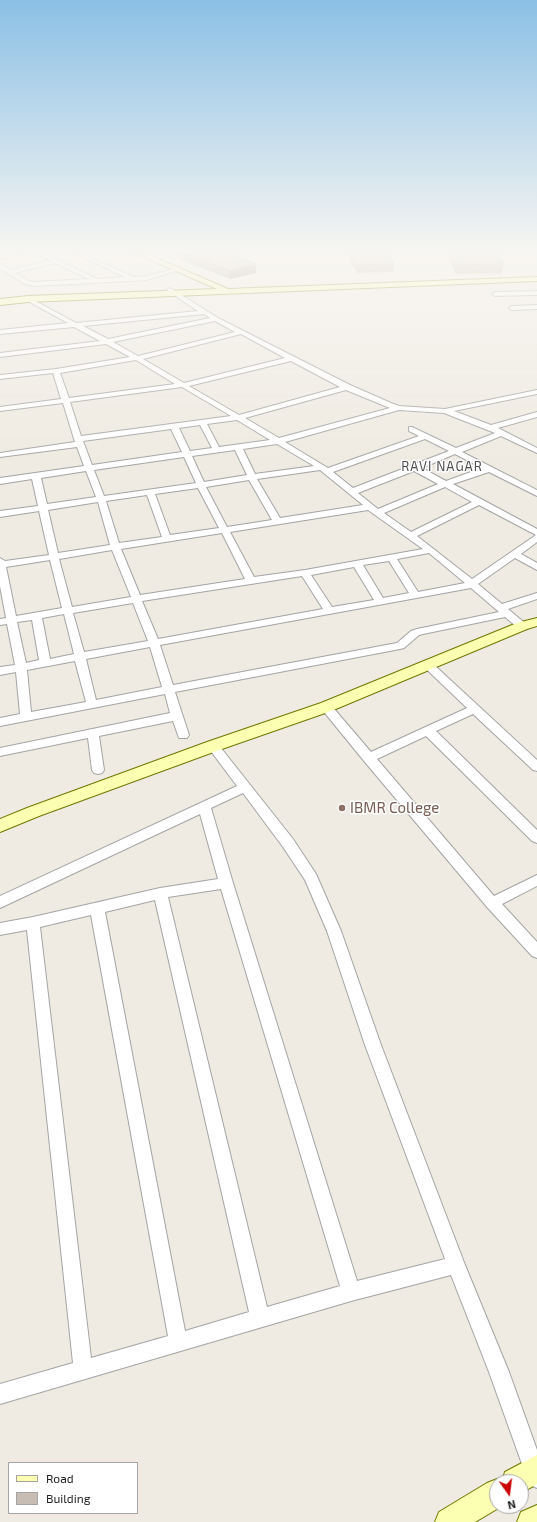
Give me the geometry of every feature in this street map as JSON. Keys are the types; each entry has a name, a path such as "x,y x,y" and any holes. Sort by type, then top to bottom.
{"main road":[{"path":"0,826 33,812 213,746 326,707 530,624"},
{"path":"449,1522 489,1498"},
{"path":"531,1522 537,1519"}],"street":[{"path":"0,332 72,324"},
{"path":"72,324 137,358 325,469 374,509 431,550 504,611 530,624"},
{"path":"0,355 105,342 192,324"},
{"path":"226,324 347,387 399,408 444,411 456,414 502,433 537,452"},
{"path":"0,377 56,371 137,358 242,332"},
{"path":"0,409 183,385 293,358"},
{"path":"56,371 101,499 116,548 154,644 184,735"},
{"path":"0,455 174,426 237,418 347,387"},
{"path":"444,411 537,392"},
{"path":"0,481 278,441 399,408"},
{"path":"491,428 537,414"},
{"path":"202,422 217,450"},
{"path":"174,426 201,485 251,580"},
{"path":"412,429 537,493"},
{"path":"352,492 502,433"},
{"path":"0,514 150,492 325,469 426,436"},
{"path":"238,447 252,478 278,522"},
{"path":"414,467 537,533"},
{"path":"0,565 116,548 167,538 374,509 489,469"},
{"path":"36,476 54,557 69,610 79,657 92,705"},
{"path":"150,492 167,538"},
{"path":"410,536 479,502"},
{"path":"0,670 154,644 329,610 472,585 537,538"},
{"path":"0,622 251,580 306,573 431,550"},
{"path":"515,554 537,566"},
{"path":"392,558 415,595"},
{"path":"0,561 21,667 26,718"},
{"path":"357,564 380,601"},
{"path":"306,573 329,610"},
{"path":"0,722 400,646 415,632 504,611 537,596"},
{"path":"36,616 45,663"},
{"path":"428,665 537,767"},
{"path":"326,707 492,903 537,952"},
{"path":"368,758 474,709"},
{"path":"0,752 177,716"},
{"path":"427,730 537,838"},
{"path":"93,733 98,770"},
{"path":"213,746 288,843 311,878 317,891 334,931 373,1045 456,1265 499,1372 531,1475"},
{"path":"0,902 245,787"},
{"path":"204,806 226,883 351,1292"},
{"path":"492,903 537,880"},
{"path":"0,929 160,893 226,883"},
{"path":"160,893 260,1318"},
{"path":"97,908 178,1341"},
{"path":"32,923 83,1369"},
{"path":"0,1394 178,1341 351,1292 456,1265"}],"place":[{"name":"IBMR College","path":"342,808"}],"district":[{"name":"RAVI NAGAR","path":"442,467"}]}
